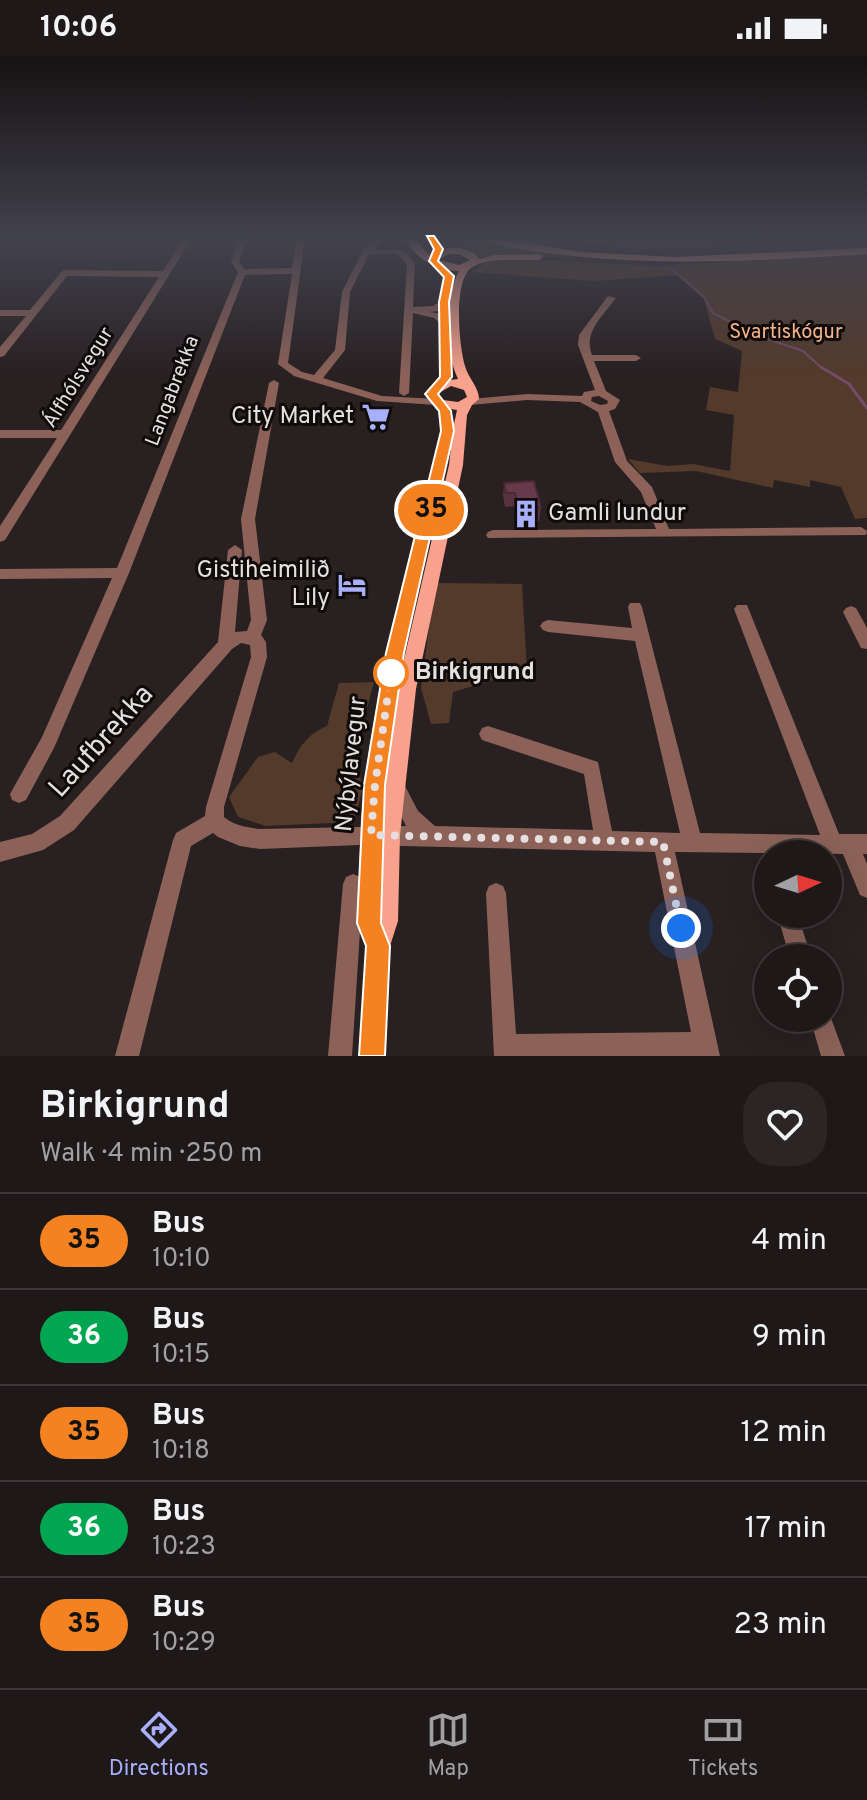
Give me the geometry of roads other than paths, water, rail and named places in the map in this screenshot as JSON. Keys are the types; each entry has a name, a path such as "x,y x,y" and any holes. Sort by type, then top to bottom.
{"main road":[{"path":"447,285 444,302 446,372 439,385 469,396"},
{"name":"Nýbýlavegur","path":"380,835 394,779 408,679 456,465 461,415 469,396 457,365 455,327 459,285"},
{"name":"Nýbýlavegur","path":"372,1056 378,946 386,921 376,773 395,653 446,443 447,420 431,394 439,385"},
{"path":"438,403 469,396"}],"street":[{"path":"0,354 56,285"},
{"name":"Álfhólsvegur","path":"0,537 158,285"},
{"name":"Langabrekka","path":"19,794 48,742 122,573 237,285"},
{"path":"292,285 282,361 291,371 372,396 438,403"},
{"path":"316,380 340,350 344,300 351,285"},
{"path":"404,393 409,285"},
{"path":"585,399 590,407 603,409 615,403 601,393 588,358 584,335 611,298"},
{"path":"408,312 435,309 444,302"},
{"path":"408,312 433,315 444,322"},
{"path":"0,313 33,313"},
{"path":"588,358 636,358"},
{"path":"252,637 259,620 248,519 274,383"},
{"path":"372,396 439,385"},
{"path":"585,399 588,394 601,393"},
{"path":"469,396 585,399"},
{"path":"603,409 621,462 647,490 664,533"},
{"path":"0,434 64,434"},
{"path":"0,509 18,509"},
{"path":"493,535 861,532"},
{"path":"226,644 235,550"},
{"path":"0,574 122,573"},
{"path":"635,607 692,842"},
{"path":"742,609 867,888"},
{"path":"851,612 867,643"},
{"path":"548,626 642,635"},
{"path":"226,644 239,637 252,637"},
{"path":"214,821 217,793 259,657 260,648 252,637"},
{"name":"Laufbrekka","path":"1,855 36,843 67,823 226,644"},
{"path":"488,734 592,768 604,840"},
{"path":"394,779 405,809 432,836"},
{"path":"214,821 228,835 249,839 380,835 692,842 754,847"},
{"path":"127,1056 183,840 214,821"},
{"path":"496,893 506,1051 707,1050 663,842"},
{"path":"340,1056 353,884"},
{"path":"825,1032 833,1056"}],"waterway":[{"path":"690,285 704,297 713,313 756,335 803,351 823,369"},
{"path":"821,367 849,384 867,408"}],"place":[{"name":"City Market","path":"376,417"},
{"name":"Gamli lundur","path":"526,514"},
{"name":"Gistiheimilið Lily","path":"352,585"},
{"name":"Birkigrund","path":"391,673"}],"park label":[{"name":"Svartiskógur","path":"786,333"}]}
